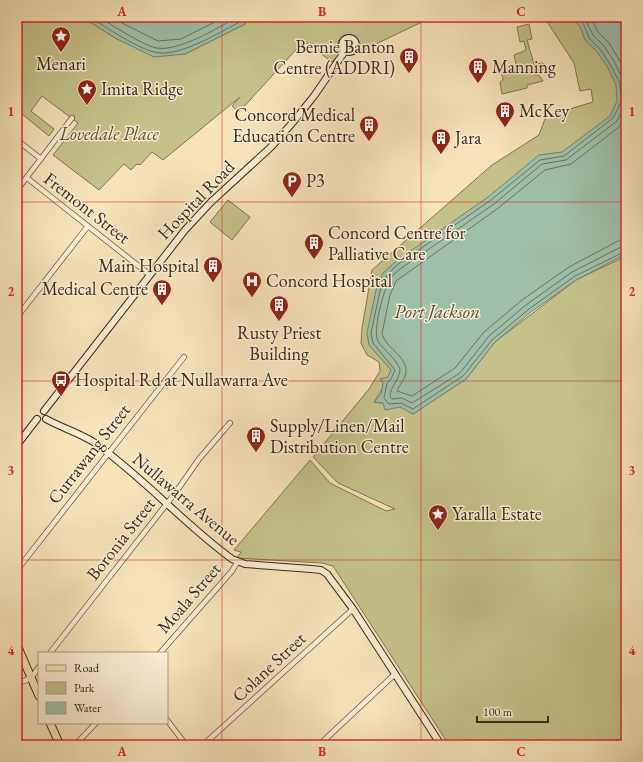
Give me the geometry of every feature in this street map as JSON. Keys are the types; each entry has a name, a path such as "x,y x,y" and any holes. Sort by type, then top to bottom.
{"main road":[{"name":"Hospital Road","path":"44,411 199,214 270,147 294,122 345,51"},
{"path":"17,445 37,419 37,413 44,411 47,415 46,419 42,422 37,419"},
{"name":"Nullawarra Avenue","path":"46,419 93,442 108,453 167,502 224,553 238,561 246,564 321,570 331,577 441,745"},
{"path":"17,645 38,694"},
{"path":"50,724 60,745"}],"street":[{"path":"17,190 72,118"},
{"path":"17,140 41,159"},
{"name":"Fremont Street","path":"27,178 150,275"},
{"path":"17,316 88,226"},
{"name":"Currawang Street","path":"17,570 184,357"},
{"name":"Boronia Street","path":"51,652 199,459 230,423"},
{"name":"Moala Street","path":"161,652 232,572 238,561"},
{"name":"Colane Street","path":"203,745 353,609"},
{"path":"17,682 26,681 31,678 38,668"},
{"path":"319,745 395,674"},
{"path":"168,721 186,745"},
{"path":"75,745 95,724"},
{"path":"431,745 437,739"}],"green space":[{"name":"Lovedale Place","path":"17,17 82,17 117,39 185,54 245,24 251,17 437,17 426,20 353,55 358,51 359,42 353,35 345,35 338,41 338,58 332,62 304,41 239,112 232,106 240,97 163,160 152,152 140,165 137,164 131,170 124,164 99,190 53,155 78,123 42,96 31,111 54,129 49,136 17,110"},
{"name":"Yaralla Estate","path":"544,17 580,17 623,90 612,120 379,355 391,370 388,380 374,402 401,406 413,414 466,379 495,342 576,280 626,256 626,745 449,745 333,566 322,563 237,558 241,552 234,550 310,460 330,483 386,511 395,509 338,483 313,457 369,389 380,371 379,362 367,355 361,343 362,328 372,270 492,165 539,135 546,116 593,102 591,89 580,91 574,63"},
{"path":"529,24 532,39 527,40 534,64 543,63 545,69 535,71 535,75 539,75 543,81 527,85 527,88 502,94 500,82 503,80 500,65 504,65 508,74 518,72 514,55 526,49 524,41 520,42 517,27"},
{"path":"228,200 250,217 232,240 210,222"}],"water":[{"path":"82,17 251,17 245,24 185,54 154,57 117,39"},
{"name":"Port Jackson","path":"573,17 626,17 626,254 576,280 531,312 495,342 466,379 413,414 400,407 385,410 383,403 374,402 381,394 383,383 380,379 388,377 391,370 369,345 367,333 376,290 383,273 395,262 488,197 539,155 562,152 610,116 617,101 616,85 607,66 597,52 585,40 580,27"}],"tunnel":[{"path":"352,39 366,17"}],"place":[{"name":"Menari","path":"61,53"},
{"name":"Bernie Banton Centre (ADDRI)","path":"409,74"},
{"name":"Manning","path":"478,84"},
{"name":"Imita Ridge","path":"87,106"},
{"name":"McKey","path":"505,128"},
{"name":"Concord Medical Education Centre","path":"369,142"},
{"name":"Jara","path":"441,155"},
{"name":"P3","path":"292,198"},
{"name":"Concord Centre for Palliative Care","path":"314,260"},
{"name":"Main Hospital","path":"213,283"},
{"name":"Concord Hospital","path":"252,298"},
{"name":"Medical Centre","path":"162,306"},
{"name":"Rusty Priest Building","path":"279,322"},
{"name":"Hospital Rd at Nullawarra Ave","path":"61,397"},
{"name":"Supply/Linen/Mail Distribution Centre","path":"256,453"},
{"name":"Yaralla Estate","path":"438,531"}]}
